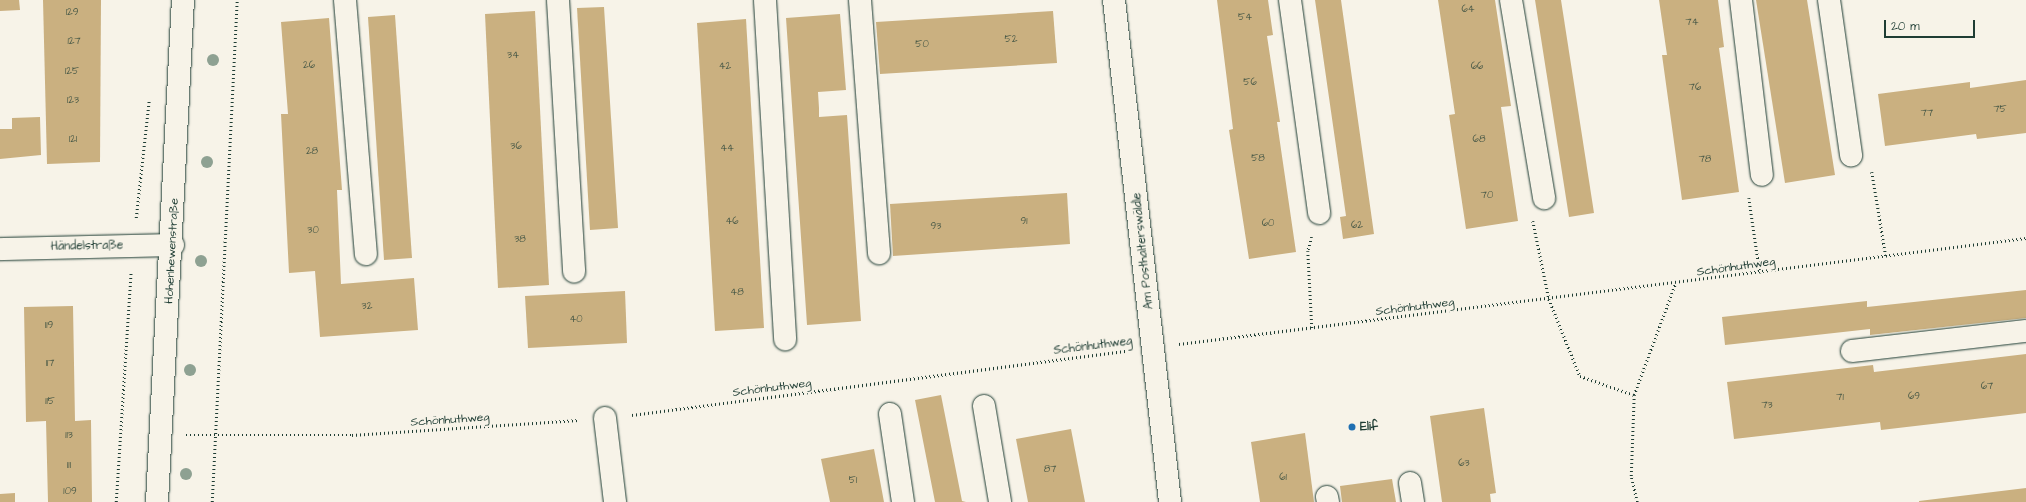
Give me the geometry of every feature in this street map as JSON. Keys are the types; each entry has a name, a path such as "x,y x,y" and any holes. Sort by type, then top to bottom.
{"street":[{"name":"Hohenhewenstraße","path":"157,502 160,434 173,246 183,0"},
{"path":"345,0 366,254"},
{"path":"558,0 574,272"},
{"path":"766,0 785,339"},
{"path":"860,0 879,252"},
{"name":"Am Posthalterswäldle","path":"1114,0 1170,502"},
{"path":"1290,0 1319,213"},
{"path":"1511,0 1544,198"},
{"path":"1740,0 1762,175"},
{"path":"1829,0 1851,155"},
{"name":"Händelstraße","path":"0,249 173,246"},
{"path":"1852,351 2026,331"},
{"path":"984,406 1000,502"},
{"path":"890,414 903,502"},
{"path":"605,418 615,502"}],"path":[{"path":"212,502 237,0"},
{"path":"1851,155 1871,167 1886,257"},
{"path":"1760,273 1749,198 1762,175"},
{"path":"1544,198 1533,219 1549,299 1580,376 1634,395"},
{"path":"1312,328 1308,250 1319,213"},
{"name":"Schönhuthweg","path":"160,434 352,436 605,418 1312,328 1675,284 2026,238"},
{"path":"1637,502 1631,476 1634,395 1675,284"}],"building":[{"path":"0,0 19,0 20,10 0,11"},
{"path":"43,0 101,0 100,162 47,164"},
{"path":"1217,0 1268,0 1273,35 1267,36 1280,122 1277,122 1296,252 1249,259 1229,130 1233,129"},
{"path":"1315,0 1341,0 1374,234 1343,239 1340,217 1346,216"},
{"path":"1438,0 1495,0 1511,106 1501,107 1518,221 1466,229 1449,115 1455,114"},
{"path":"1535,0 1561,0 1594,213 1569,217"},
{"path":"1659,0 1718,0 1724,47 1719,48 1739,192 1682,200 1662,55 1667,55"},
{"path":"1756,0 1807,0 1835,175 1785,183"},
{"path":"604,7 618,228 590,230 577,8"},
{"path":"535,11 549,285 498,288 485,14"},
{"path":"1053,11 1057,63 880,74 876,22"},
{"path":"840,14 846,90 818,92 819,117 847,115 861,321 807,325 786,18"},
{"path":"395,15 412,258 384,260 368,17"},
{"path":"329,18 342,190 337,190 341,284 414,278 418,330 320,337 315,271 289,273 281,114 288,114 281,22"},
{"path":"746,19 764,328 715,331 697,23"},
{"path":"2026,80 2026,133 1977,139 1976,134 1885,146 1878,94 1970,82 1970,88"},
{"path":"40,117 41,155 0,159 0,129 12,129 12,118"},
{"path":"1067,193 1070,244 893,256 890,204"},
{"path":"2026,290 2026,318 1870,335 1870,329 1725,345 1722,317 1867,301 1867,307"},
{"path":"625,291 627,343 528,348 525,296"},
{"path":"73,306 75,421 91,420 92,502 48,502 46,421 26,422 24,307"},
{"path":"2026,354 2026,413 1881,430 1880,422 1734,439 1727,382 1873,365 1874,372"},
{"path":"941,395 962,501 966,502 935,502 915,400"},
{"path":"1484,408 1496,493 1490,494 1491,502 1442,502 1430,416"},
{"path":"1071,429 1085,502 1028,502 1016,439"},
{"path":"1305,433 1314,502 1260,502 1251,442"},
{"path":"874,449 884,502 830,502 821,459"},
{"path":"1392,479 1396,502 1342,502 1340,486"},
{"path":"2026,488 2026,502 1919,502 1919,501"},
{"path":"15,493 15,502 0,502 0,494"}],"place":[{"name":"Elif","path":"1352,427"}]}
